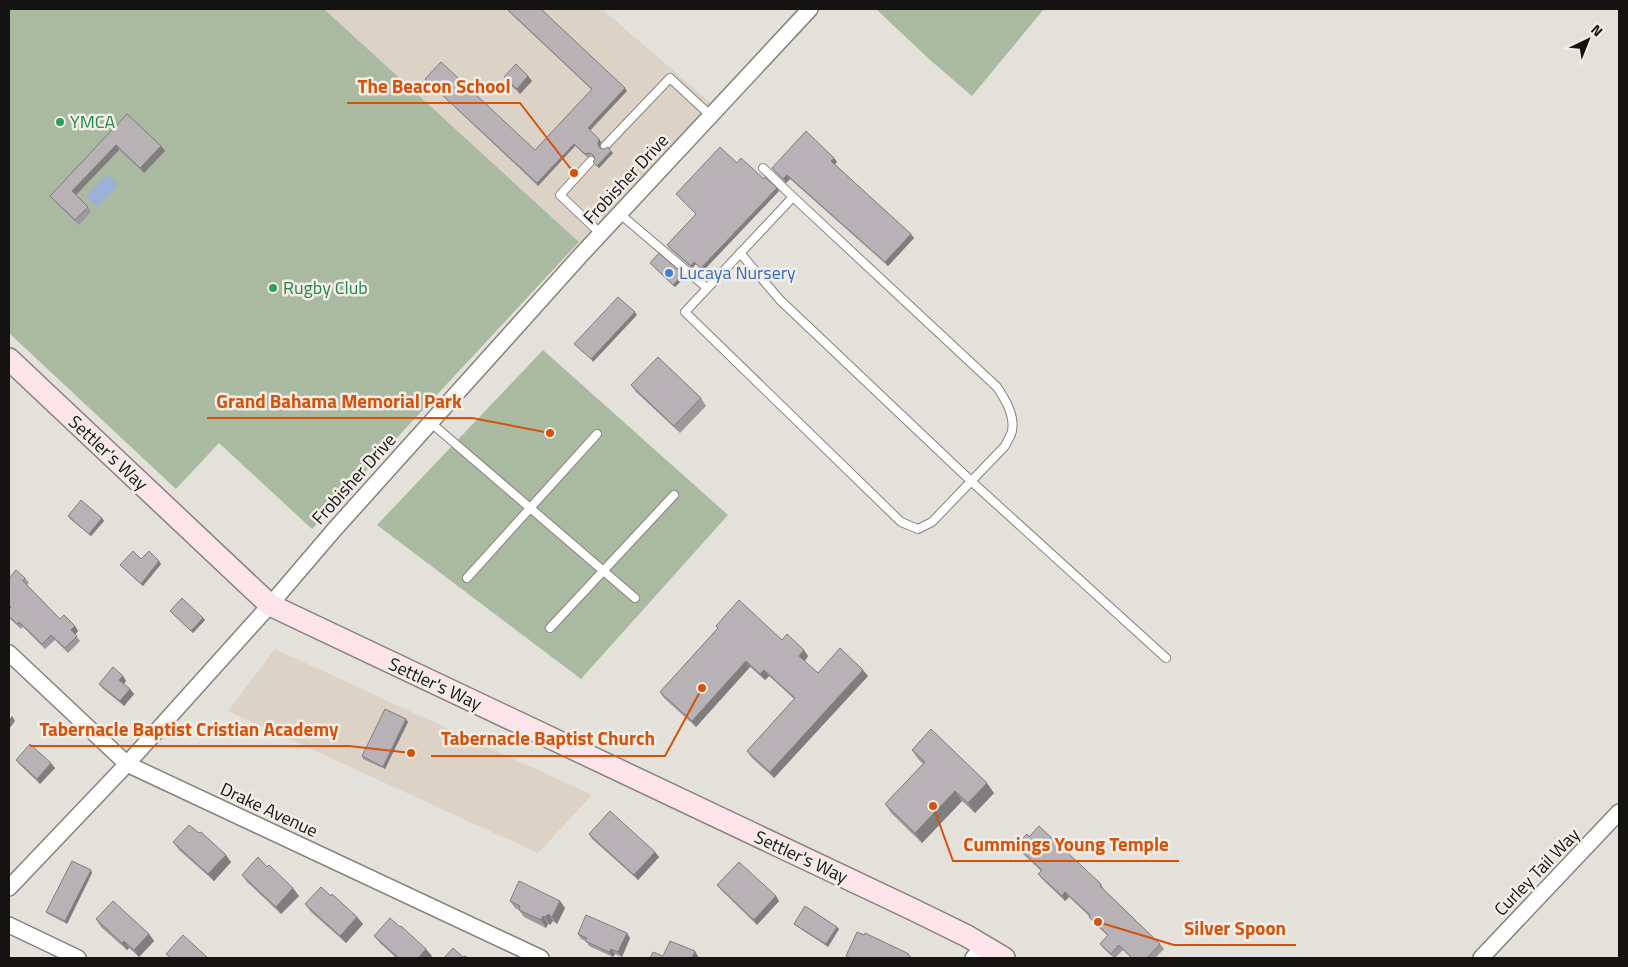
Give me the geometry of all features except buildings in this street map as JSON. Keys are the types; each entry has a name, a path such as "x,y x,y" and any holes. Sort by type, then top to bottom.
{"main road":[{"name":"Settler's Way","path":"9,359 270,605 914,910 978,952 1004,958"}],"street":[{"name":"Frobisher Drive","path":"9,888 127,764 270,605 430,422 810,9"},
{"name":"Drake Avenue","path":"9,653 127,764 541,958"},
{"name":"Curley Tail Way","path":"1481,958 1619,812"},
{"path":"9,925 78,958"}],"lane":[{"path":"605,146 670,78 711,116"},
{"path":"591,161 560,194 601,234"},
{"path":"763,168 997,387 1006,400 1012,416 1012,432 1005,446 932,522 918,529 901,522 685,312 793,197"},
{"path":"620,214 707,288"},
{"path":"740,253 780,300 971,481 1166,658"},
{"path":"430,422 635,598"},
{"path":"467,578 597,434"},
{"path":"550,628 674,495"}],"shaded area":[{"path":"324,9 602,9 711,103 580,243"},
{"path":"275,649 592,795 538,853 228,711"}],"green space":[{"name":"Rugby Club","path":"9,9 324,9 579,242 312,529 219,443 176,489 9,333"},
{"path":"876,9 1044,9 972,96"},
{"path":"543,350 728,515 581,679 377,525"}],"water":[{"path":"107,174 118,185 97,207 86,196"}],"place":[{"name":"YMCA","path":"60,122"},
{"name":"The Beacon School","path":"574,173"},
{"name":"Lucaya Nursery","path":"669,273"},
{"name":"Rugby Club","path":"273,288"},
{"name":"Grand Bahama Memorial Park","path":"550,433"},
{"name":"Tabernacle Baptist Church","path":"702,688"},
{"name":"Tabernacle Baptist Cristian Academy","path":"411,753"},
{"name":"Cummings Young Temple","path":"933,806"},
{"name":"Silver Spoon","path":"1098,922"}]}
